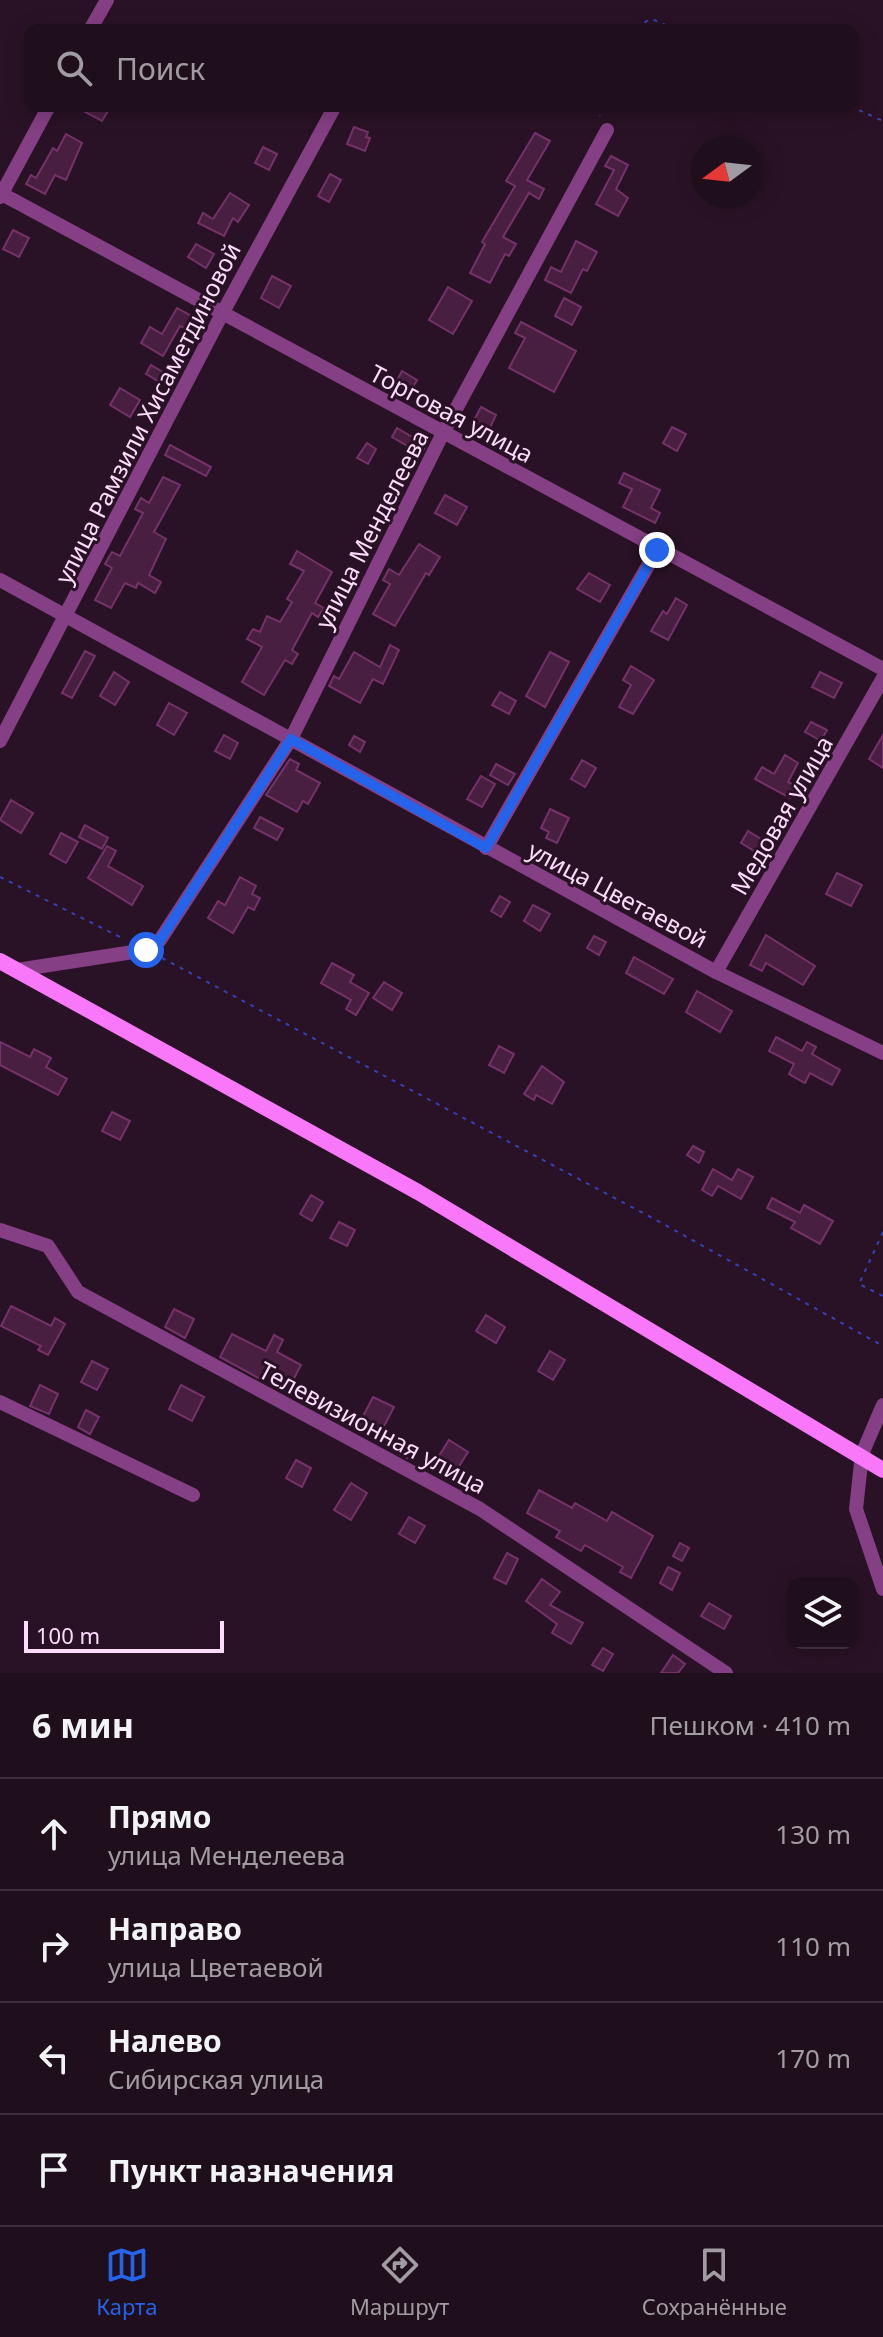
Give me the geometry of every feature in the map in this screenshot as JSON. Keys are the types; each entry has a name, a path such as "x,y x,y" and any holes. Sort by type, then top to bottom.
{"street":[{"path":"93,24 107,0"},
{"path":"0,195 46,112"},
{"name":"улица Рамзили Хисаметдиновой","path":"0,741 222,314 332,112"},
{"name":"улица Менделеева","path":"146,950 160,940 291,739 443,433 607,130"},
{"name":"Торговая улица","path":"0,195 883,669"},
{"path":"486,848 657,550"},
{"name":"улица Цветаевой","path":"0,580 716,972 883,1053"},
{"name":"Медовая улица","path":"716,972 883,678"},
{"path":"17,970 146,950"},
{"path":"0,961 418,1192 862,1454 883,1470"},
{"name":"Телевизионная улица","path":"0,1230 48,1246 78,1292 480,1509 726,1673"},
{"path":"0,1402 193,1495"},
{"path":"883,1405 862,1454 856,1509 883,1589"}],"path":[{"path":"640,24 652,19 663,24"},
{"path":"859,110 883,121"},
{"path":"0,877 146,950 658,1221 883,1346"},
{"path":"883,1232 859,1284 883,1296"}],"building":[{"path":"85,112 107,112 102,121"},
{"path":"354,127 368,132 366,137 370,138 365,151 347,144"},
{"path":"535,133 550,141 527,180 544,189 539,199 529,193 503,237 516,244 509,256 505,254 490,283 470,273 485,244 482,242 515,186 506,181"},
{"path":"66,134 82,143 66,180 55,175 45,194 26,184 31,175 36,178 53,148 57,151"},
{"path":"263,147 277,154 269,170 255,163"},
{"path":"611,156 628,165 616,189 628,198 618,216 596,204 614,170 605,166"},
{"path":"330,174 341,180 329,202 318,196"},
{"path":"230,193 249,205 238,222 233,218 224,236 198,223 203,213 213,219"},
{"path":"13,230 29,238 19,257 3,249"},
{"path":"576,241 597,252 587,271 583,269 571,293 545,280 551,267 561,272"},
{"path":"196,244 214,254 206,268 188,257"},
{"path":"272,276 291,286 279,308 261,298"},
{"path":"448,287 472,301 453,334 429,320"},
{"path":"564,298 581,307 572,325 555,316"},
{"path":"177,308 193,317 187,329 180,326 163,356 141,343 150,327 162,334"},
{"path":"521,322 576,351 554,392 509,368 525,338 515,333"},
{"path":"151,365 163,372 158,381 146,374"},
{"path":"402,371 417,380 410,392 395,384"},
{"path":"120,388 140,400 130,417 110,405"},
{"path":"481,407 496,415 487,434 471,426"},
{"path":"672,427 686,434 677,451 663,443"},
{"path":"397,428 426,445 421,454 392,437"},
{"path":"367,443 376,449 368,464 357,458"},
{"path":"170,445 211,467 206,476 165,455"},
{"path":"624,473 660,490 651,508 660,513 655,523 623,507 632,489 619,483"},
{"path":"163,477 180,485 154,532 166,539 149,575 161,582 155,593 138,583 136,588 125,583 111,608 95,600 112,568 105,564 112,552 120,556 143,513 135,509 141,498 149,503"},
{"path":"445,495 467,507 457,525 435,513"},
{"path":"419,544 440,557 429,575 426,573 395,626 373,614 390,584 383,580 389,569 399,575"},
{"path":"297,551 332,572 315,603 324,608 318,617 312,613 292,650 298,654 292,664 285,660 264,695 242,682 262,647 247,639 253,629 260,632 267,616 280,622 292,602 287,599 304,571 290,564"},
{"path":"589,573 610,585 600,602 577,589"},
{"path":"676,598 687,605 668,640 651,631 663,611 667,614"},
{"path":"390,645 399,650 383,684 373,679 360,703 329,686 334,676 339,679 354,652 380,667"},
{"path":"85,651 95,656 72,698 62,693"},
{"path":"550,652 569,662 545,707 526,696"},
{"path":"631,666 654,680 633,714 619,707 631,685 623,680"},
{"path":"114,672 129,682 115,705 100,696"},
{"path":"820,672 842,683 834,698 812,687"},
{"path":"500,692 516,701 509,714 492,705"},
{"path":"169,703 187,713 174,735 157,725"},
{"path":"811,722 827,730 821,741 805,732"},
{"path":"224,735 238,743 230,759 215,751"},
{"path":"883,735 883,768 869,759"},
{"path":"354,736 365,742 360,752 349,745"},
{"path":"785,755 798,763 788,782 796,786 790,798 755,779 762,767 774,774"},
{"path":"290,759 299,764 296,770 320,783 308,804 303,801 297,812 266,795"},
{"path":"582,760 596,768 585,787 571,779"},
{"path":"496,764 515,774 508,785 490,775"},
{"path":"481,776 495,784 482,807 467,799"},
{"path":"11,800 33,813 21,833 0,820"},
{"path":"550,809 569,818 557,843 546,838 549,832 541,828"},
{"path":"260,817 283,829 277,840 254,828"},
{"path":"85,825 108,838 102,849 79,837"},
{"path":"748,831 766,842 759,854 741,843"},
{"path":"61,833 78,842 66,863 50,854"},
{"path":"107,846 116,851 108,866 143,886 132,905 88,878"},
{"path":"837,873 862,885 851,906 826,894"},
{"path":"240,877 256,886 252,894 260,898 254,910 248,907 233,933 208,918 218,901 225,905"},
{"path":"500,896 510,902 501,917 491,911"},
{"path":"533,905 550,914 540,931 524,921"},
{"path":"766,935 815,966 803,985 766,963 762,971 750,965"},
{"path":"594,936 606,942 599,955 587,948"},
{"path":"634,957 673,979 664,994 626,973"},
{"path":"332,963 354,975 350,982 369,993 356,1015 346,1009 351,1000 321,983"},
{"path":"384,982 402,993 392,1010 373,998"},
{"path":"697,991 732,1011 720,1032 686,1012"},
{"path":"776,1037 802,1051 807,1042 816,1047 812,1054 840,1070 832,1085 810,1073 805,1083 789,1074 794,1064 769,1051"},
{"path":"0,1042 30,1057 34,1049 51,1058 46,1067 67,1079 58,1095 0,1065"},
{"path":"499,1046 514,1054 504,1073 489,1065"},
{"path":"542,1066 564,1082 552,1104 536,1095 534,1100 524,1094"},
{"path":"112,1112 130,1121 120,1140 102,1131"},
{"path":"693,1146 704,1152 699,1163 687,1155"},
{"path":"713,1169 732,1180 738,1169 753,1177 741,1199 718,1186 712,1196 702,1190"},
{"path":"311,1195 323,1202 312,1221 300,1214"},
{"path":"772,1198 800,1213 804,1205 833,1221 820,1244 791,1228 795,1222 767,1208"},
{"path":"339,1222 355,1230 347,1246 330,1238"},
{"path":"11,1306 51,1326 55,1318 65,1324 48,1355 38,1350 41,1346 1,1326"},
{"path":"174,1309 194,1319 185,1338 165,1327"},
{"path":"486,1315 505,1327 496,1343 476,1331"},
{"path":"232,1334 266,1351 274,1335 283,1340 277,1352 301,1365 289,1388 265,1374 262,1380 220,1357"},
{"path":"550,1351 565,1360 553,1380 538,1371"},
{"path":"92,1361 108,1369 97,1390 81,1382"},
{"path":"40,1385 58,1394 49,1414 30,1406"},
{"path":"181,1385 204,1397 192,1421 169,1409"},
{"path":"373,1397 394,1407 379,1436 358,1426"},
{"path":"86,1410 99,1417 90,1434 78,1427"},
{"path":"449,1440 468,1452 456,1471 437,1459"},
{"path":"405,1442 415,1447 409,1459 399,1454"},
{"path":"296,1460 311,1468 302,1487 286,1478"},
{"path":"351,1483 367,1493 351,1520 334,1510"},
{"path":"539,1490 572,1508 575,1503 607,1521 612,1512 653,1536 631,1578 620,1572 623,1567 585,1545 581,1551 556,1537 560,1531 527,1513"},
{"path":"409,1517 425,1526 415,1543 399,1534"},
{"path":"680,1543 689,1548 682,1561 673,1556"},
{"path":"507,1553 518,1559 506,1584 494,1578"},
{"path":"668,1567 680,1573 672,1590 660,1583"},
{"path":"542,1579 560,1592 550,1605 583,1623 571,1644 552,1633 557,1624 526,1601"},
{"path":"709,1603 731,1616 724,1629 701,1616"},
{"path":"603,1648 613,1654 603,1671 592,1665"},
{"path":"673,1655 685,1664 678,1673 661,1673"}],"route":[{"path":"146,950 160,940 291,739 486,848 657,550"}]}
